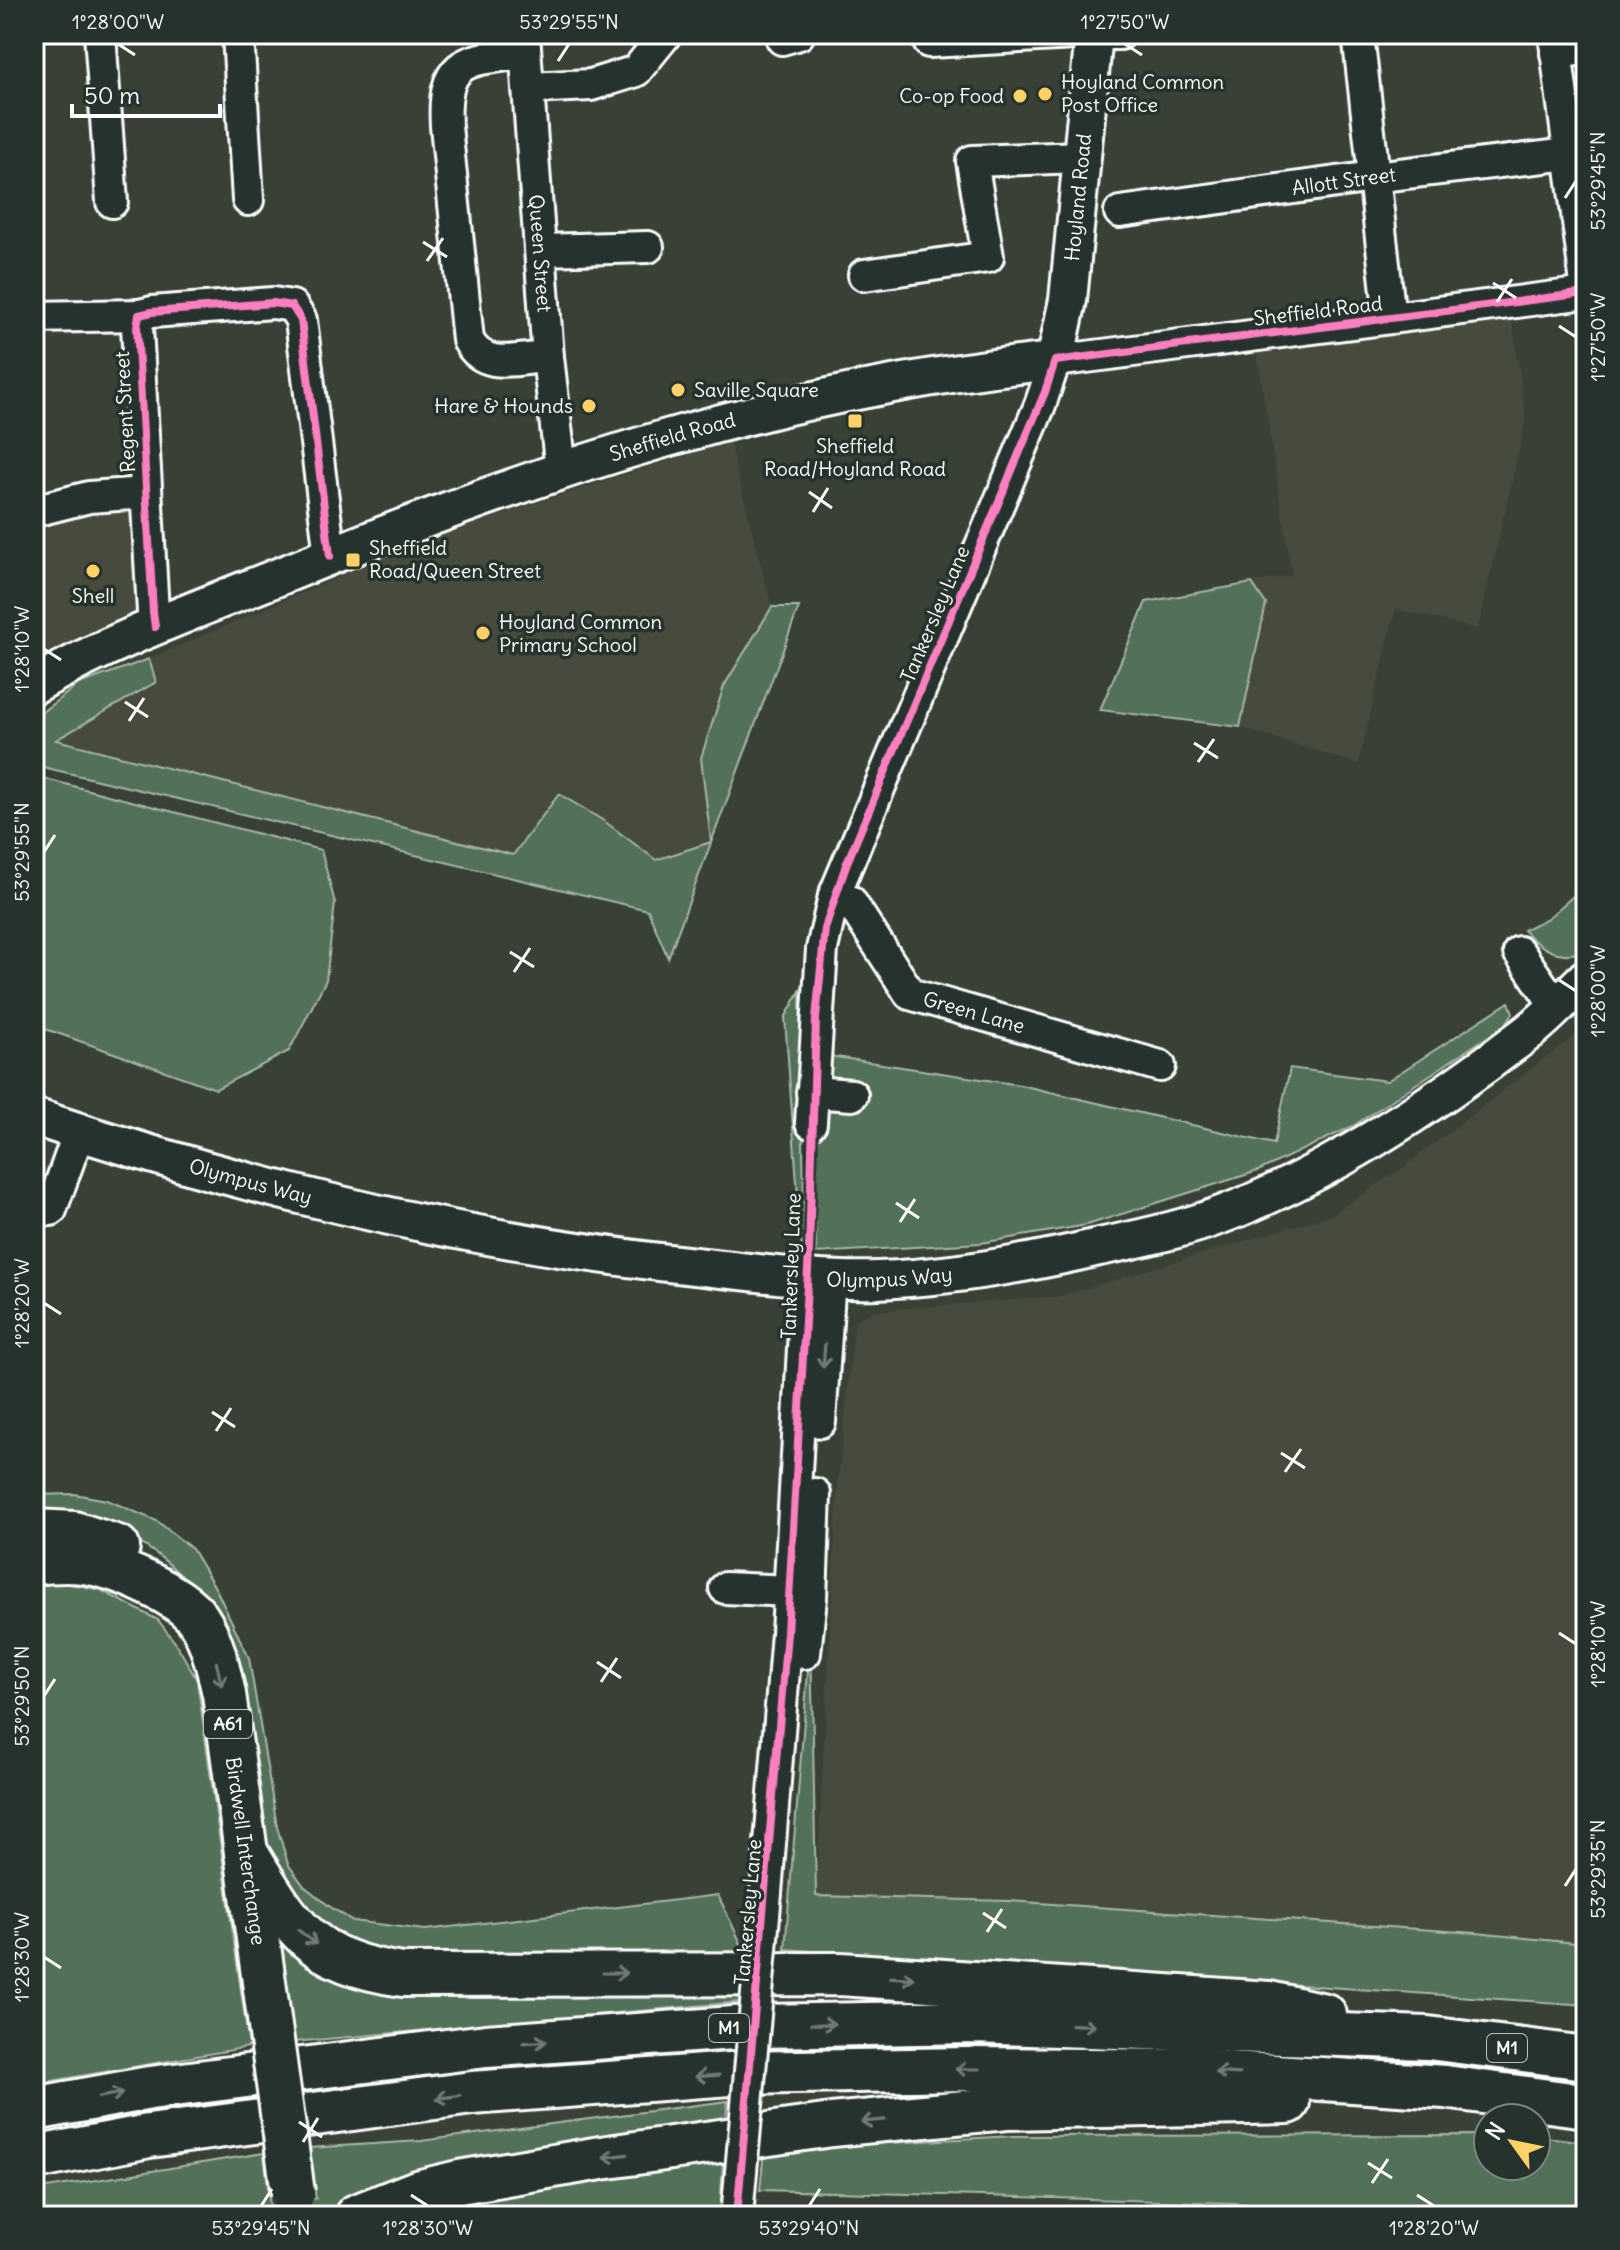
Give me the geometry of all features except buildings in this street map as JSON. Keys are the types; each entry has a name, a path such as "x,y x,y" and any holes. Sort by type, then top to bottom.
{"highway":[{"name":"A61","path":"34,1531 74,1533 102,1540 137,1555 164,1579 186,1605"},
{"name":"Birdwell Interchange","path":"34,1563 74,1562 102,1566 159,1590 186,1605 205,1631 215,1655 224,1694 293,2204"},
{"name":"M1","path":"246,1852 283,1913 304,1935 348,1962 381,1972 403,1975 840,1974 1269,2003 1428,2038 1586,2058"},
{"name":"M1","path":"34,2109 150,2088 486,2046 761,2026 972,2022 1428,2038"},
{"path":"34,2158 149,2136 472,2093 744,2073 969,2069 1198,2071 1445,2087 1586,2106"},
{"path":"356,2216 417,2192 459,2182 832,2125 1006,2108 1295,2102 1445,2087"}],"main road":[{"name":"Hoyland Road","path":"1055,361 1068,300 1095,34"},
{"name":"Sheffield Road","path":"34,685 155,627 330,556 561,470 647,443 790,406 988,369 1055,361"},
{"name":"Olympus Way","path":"34,1117 280,1190 478,1234 633,1260 819,1278 879,1280 1038,1261 1203,1221 1255,1200 1322,1168 1419,1110 1528,1033 1586,978"}],"street":[{"path":"100,34 112,202"},
{"path":"238,34 248,200"},
{"path":"528,88 591,85 636,71 666,34"},
{"path":"929,42 1075,34"},
{"path":"1095,34 1120,34"},
{"path":"1358,34 1390,318"},
{"path":"524,43 461,67 448,82 446,126 468,340 472,348 487,360 505,362 548,357"},
{"name":"Queen Street","path":"524,43 548,357 561,470"},
{"path":"1565,45 1569,154 1586,284"},
{"name":"Allott Street","path":"1120,212 1569,154"},
{"path":"864,275 988,257 972,161 1081,157"},
{"path":"541,250 648,247"},
{"name":"Sheffield Road","path":"1055,361 1586,293"},
{"path":"34,317 139,315 262,304 292,306 301,320 330,556"},
{"name":"Regent Street","path":"139,315 137,327 155,627"},
{"name":"Tankersley Lane","path":"811,1123 822,949 834,896 1040,405 1055,361"},
{"path":"34,511 89,497 146,493"},
{"name":"Green Lane","path":"834,896 850,901 910,994 1160,1066"},
{"path":"1519,952 1556,1006"},
{"path":"812,1092 852,1095"},
{"path":"51,1210 79,1132"},
{"name":"Tankersley Lane","path":"774,1792 804,1665 817,1458 819,1278"},
{"name":"Tankersley Lane","path":"738,2210 819,1278"},
{"name":"Tankersley Lane","path":"790,1591 804,1576 813,1554"},
{"path":"725,1588 790,1591"}],"shaded area":[{"path":"1512,320 1526,418 1478,629 1396,609 1358,764 1240,727 1266,604 1252,583 1292,575 1257,353"},
{"name":"Hoyland Common Primary School","path":"729,441 772,607 724,686 701,758 711,843 656,860 604,821 560,794 513,855 55,740 155,682 149,659 432,537"},
{"path":"131,508 135,513 142,611 34,669 34,517"},
{"path":"1586,1027 1586,1944 1450,1931 1009,1901 816,1896 838,1481 855,1320 874,1311 1061,1296 1332,1215 1404,1167"}],"green space":[{"path":"1252,583 1266,604 1240,727 1100,710 1146,602"},
{"path":"772,607 799,607 668,958 648,910 34,765 34,718 79,684 149,659 156,682 56,740 513,855 559,794 604,821 656,860 711,842 701,758 724,686"},
{"path":"34,776 321,850 335,903 326,980 289,1051 216,1089 34,1025"},
{"path":"1586,885 1586,950 1559,954 1544,948 1523,930 1548,918"},
{"path":"800,991 806,1306 785,1018"},
{"path":"1509,1002 1513,1013 1505,1025 1353,1126 1258,1171 1087,1225 981,1243 816,1253 815,1119 830,1084 824,1076 830,1056 1020,1085 1274,1144 1290,1068 1387,1081"},
{"path":"74,1494 107,1500 157,1521 192,1549 217,1591 249,1658 277,1827 288,1864 304,1886 329,1906 353,1921 425,1930 718,1895 745,1952 439,1956 368,1962 272,1883 200,1596 176,1570 138,1542 118,1534 34,1520 34,1495"},
{"path":"34,1583 66,1583 101,1590 158,1620 197,1680 249,2047 34,2084"},
{"path":"811,1636 816,1896 1009,1901 1476,1933 1586,1944 1586,2005 785,1949"},
{"path":"267,1913 301,1950 739,1986 740,2002 293,2042"},
{"path":"1022,2045 1143,2047 1142,2053 912,2053 854,2048"},
{"path":"728,2101 725,2125 337,2216 303,2216 302,2203 316,2198 308,2148 421,2141"},
{"path":"1472,2135 1472,2182 1552,2182 1552,2138 1586,2142 1586,2216 1358,2216 1234,2203 760,2190 764,2150 1013,2136"},
{"path":"264,2153 271,2216 34,2216 34,2190"},
{"path":"723,2159 720,2216 386,2216 427,2200"}],"cycle path":[{"path":"737,2216 787,1633 809,1252 816,1018 825,928 846,865 1045,392 1055,361 1586,293"},
{"path":"155,627 137,327 139,315 273,303 292,306 301,320 330,556"}],"place":[{"name":"Hoyland Common Post Office","path":"1045,94"},
{"name":"Co-op Food","path":"1020,96"},
{"name":"Saville Square","path":"678,390"},
{"name":"Hare & Hounds","path":"589,406"},
{"name":"Sheffield Road/Hoyland Road","path":"855,421"},
{"name":"Sheffield Road/Queen Street","path":"353,560"},
{"name":"Shell","path":"93,571"},
{"name":"Hoyland Common Primary School","path":"483,633"}]}
